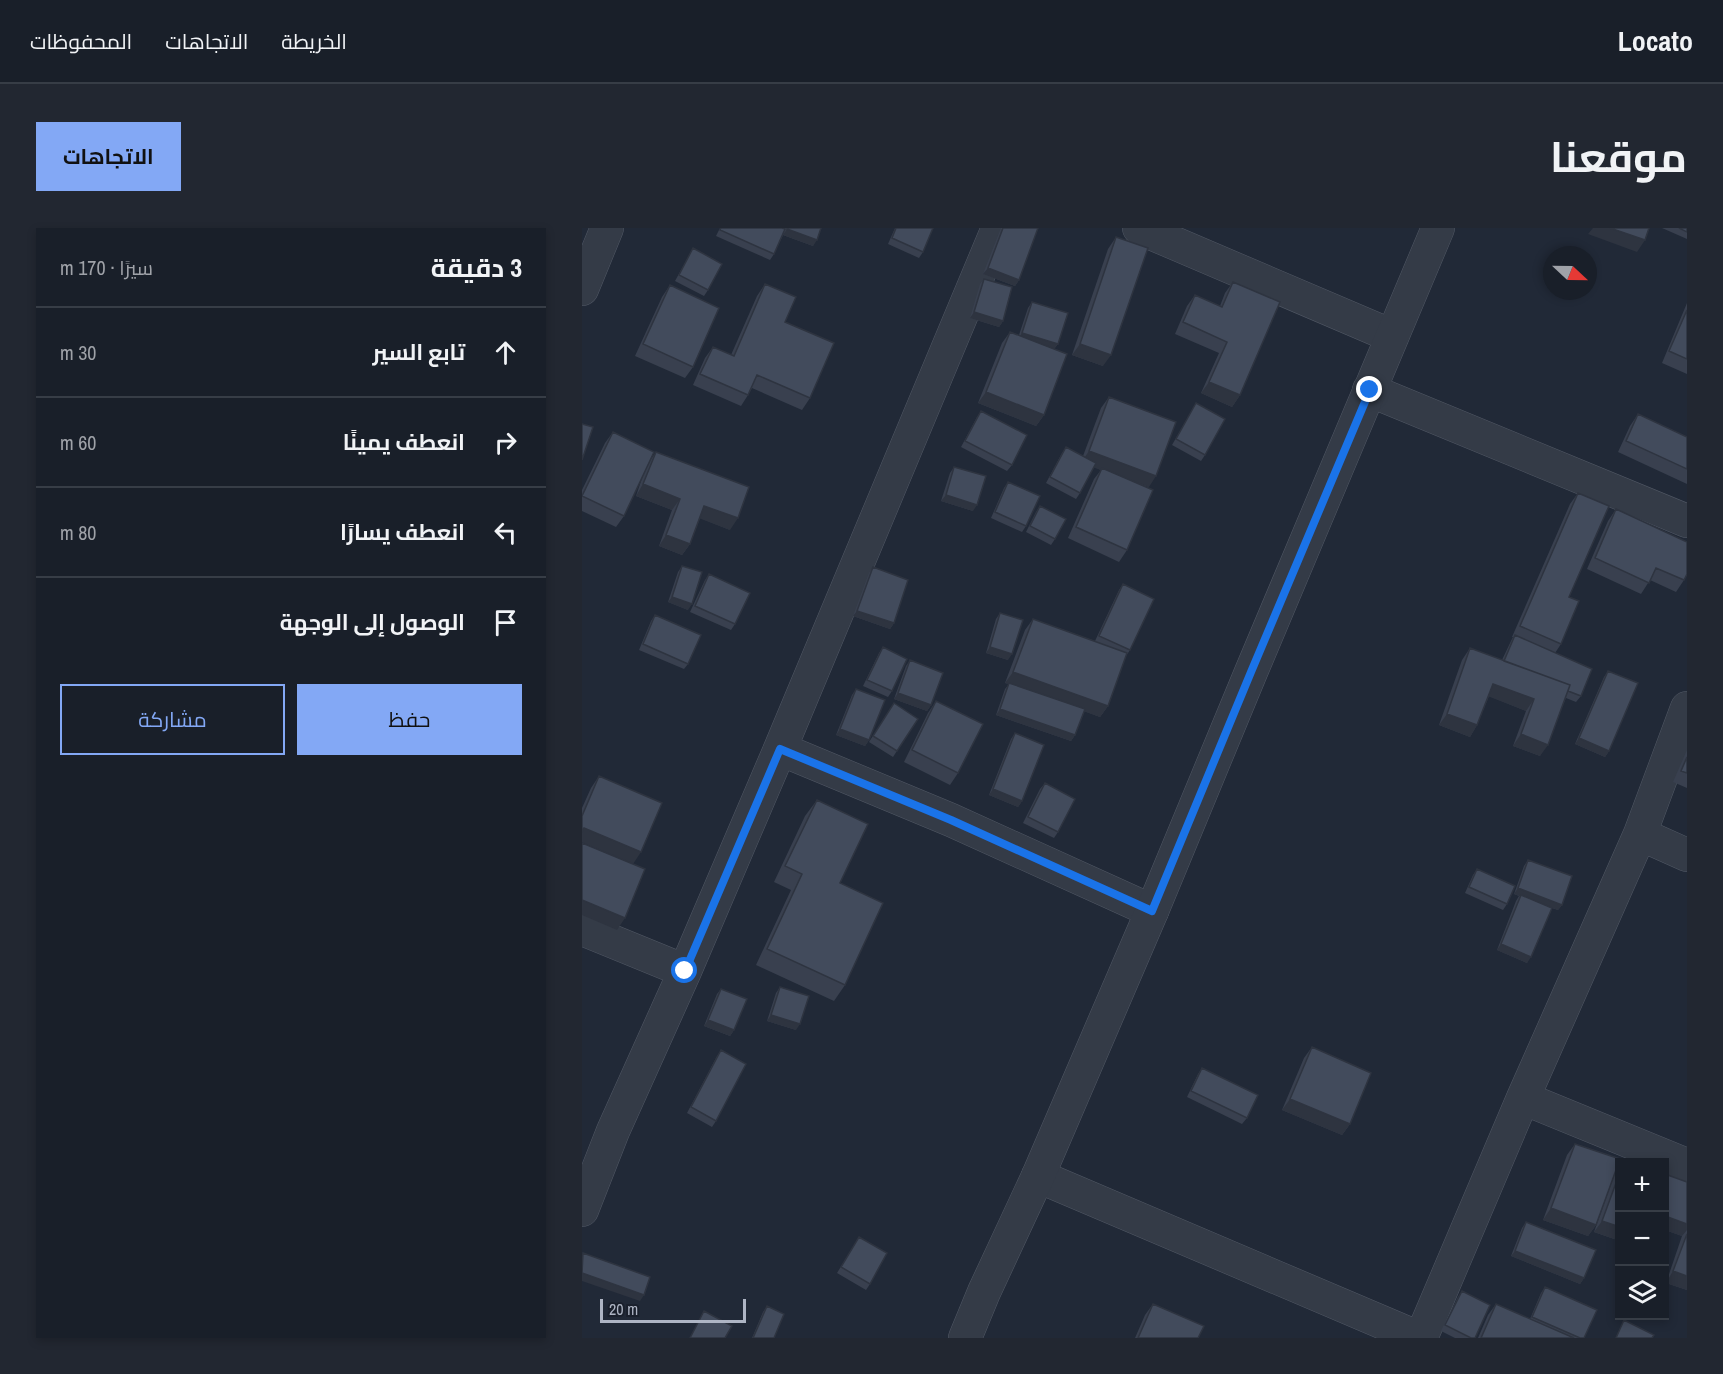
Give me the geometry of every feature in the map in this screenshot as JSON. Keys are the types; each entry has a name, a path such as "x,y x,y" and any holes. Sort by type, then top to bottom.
{"street":[{"path":"582,289 607,228"},
{"path":"582,1210 613,1131 685,971 780,749 998,228"},
{"path":"1139,228 1392,336"},
{"path":"965,1338 1038,1176 1152,911 1438,228"},
{"path":"1370,390 1687,521"},
{"path":"1038,1176 1420,1338 1522,1098 1640,834 1687,708"},
{"path":"780,749 951,820 1152,911"},
{"path":"1640,834 1687,855"},
{"path":"582,929 685,971"},
{"path":"1522,1098 1687,1165"}],"building":[{"path":"721,228 785,229 774,254 720,230"},
{"path":"787,228 821,228 817,240"},
{"path":"896,228 933,228 923,252 892,238"},
{"path":"1003,228 1038,228 1019,280 988,268"},
{"path":"1610,228 1649,228 1645,240"},
{"path":"1116,237 1148,248 1111,355 1080,344"},
{"path":"693,248 722,264 708,290 679,275"},
{"path":"984,279 1012,287 1003,321 974,312"},
{"path":"1233,282 1280,302 1240,395 1209,382 1227,342 1183,322 1195,295 1222,307"},
{"path":"765,284 796,297 785,322 834,343 810,398 757,375 748,395 700,374 713,347 734,356"},
{"path":"670,285 719,308 693,367 643,344"},
{"path":"1032,302 1068,313 1058,344 1022,333"},
{"path":"1687,310 1687,359 1669,351"},
{"path":"1010,332 1067,354 1044,415 986,392"},
{"path":"1109,397 1176,422 1156,476 1089,451"},
{"path":"1196,403 1225,419 1205,455 1176,439"},
{"path":"981,411 1027,435 1012,465 965,441"},
{"path":"1638,414 1687,437 1687,469 1626,441"},
{"path":"582,424 593,427 582,460"},
{"path":"613,432 654,452 624,516 582,496"},
{"path":"1066,447 1096,463 1080,493 1050,477"},
{"path":"656,452 749,487 738,518 704,506 690,544 666,535 680,499 643,484"},
{"path":"954,467 986,476 977,505 946,495"},
{"path":"1102,468 1153,490 1127,550 1076,527"},
{"path":"1008,482 1040,496 1026,526 995,512"},
{"path":"1578,493 1609,506 1569,597 1579,601 1561,644 1520,626"},
{"path":"1040,506 1066,519 1055,539 1030,526"},
{"path":"1616,509 1687,542 1687,574 1684,580 1656,568 1649,583 1595,558"},
{"path":"682,566 702,572 692,604 672,597"},
{"path":"873,567 908,580 894,623 857,611"},
{"path":"709,574 750,593 735,624 695,606"},
{"path":"1123,584 1154,599 1130,650 1099,636"},
{"path":"1000,613 1023,620 1012,654 990,647"},
{"path":"655,615 701,635 688,664 643,644"},
{"path":"1033,619 1127,653 1108,706 1013,672"},
{"path":"1515,635 1592,669 1581,696 1568,691 1570,685 1504,661"},
{"path":"883,647 907,659 892,691 867,680"},
{"path":"1470,648 1570,685 1548,745 1521,734 1534,699 1493,684 1477,725 1447,714"},
{"path":"910,660 943,673 931,705 898,693"},
{"path":"1608,671 1638,683 1609,751 1579,738"},
{"path":"1009,683 1085,709 1075,735 1000,709"},
{"path":"856,689 885,700 869,740 840,729"},
{"path":"936,701 983,724 958,773 912,750"},
{"path":"894,703 918,719 897,751 873,736"},
{"path":"1015,733 1044,745 1022,801 993,789"},
{"path":"1687,757 1687,773 1681,771"},
{"path":"599,776 662,803 641,852 584,828 582,832 582,816"},
{"path":"1045,783 1075,799 1058,832 1028,817"},
{"path":"817,800 868,824 840,883 883,903 845,985 767,949 802,874 785,866"},
{"path":"582,843 645,869 625,918 582,900"},
{"path":"1528,860 1572,876 1562,905 1518,888"},
{"path":"1477,869 1515,886 1507,904 1469,887"},
{"path":"1521,895 1552,908 1531,957 1501,944"},
{"path":"780,987 809,996 800,1024 771,1015"},
{"path":"721,989 747,999 734,1030 708,1020"},
{"path":"1312,1047 1371,1073 1350,1124 1290,1099"},
{"path":"721,1050 746,1064 716,1121 691,1107"},
{"path":"1202,1068 1258,1095 1247,1118 1191,1091"},
{"path":"1575,1144 1617,1158 1615,1158 1615,1173 1596,1225 1551,1208"},
{"path":"1669,1175 1687,1182 1687,1224 1669,1217"},
{"path":"1615,1186 1615,1225 1602,1221"},
{"path":"1526,1222 1596,1250 1584,1278 1515,1251"},
{"path":"1687,1234 1687,1276 1673,1271"},
{"path":"859,1237 887,1253 870,1284 841,1267"},
{"path":"583,1253 650,1277 644,1295 582,1273"},
{"path":"1545,1287 1597,1310 1584,1338 1532,1317"},
{"path":"1462,1291 1490,1305 1475,1338 1445,1325"},
{"path":"1153,1304 1204,1326 1198,1338 1138,1338"},
{"path":"1496,1304 1574,1338 1481,1338"},
{"path":"767,1306 784,1314 774,1338 753,1338"},
{"path":"704,1311 732,1326 725,1338 690,1338"},
{"path":"1624,1320 1654,1335 1652,1338 1616,1338"}],"route":[{"path":"685,971 780,749 951,820 1152,911 1370,390"}]}
